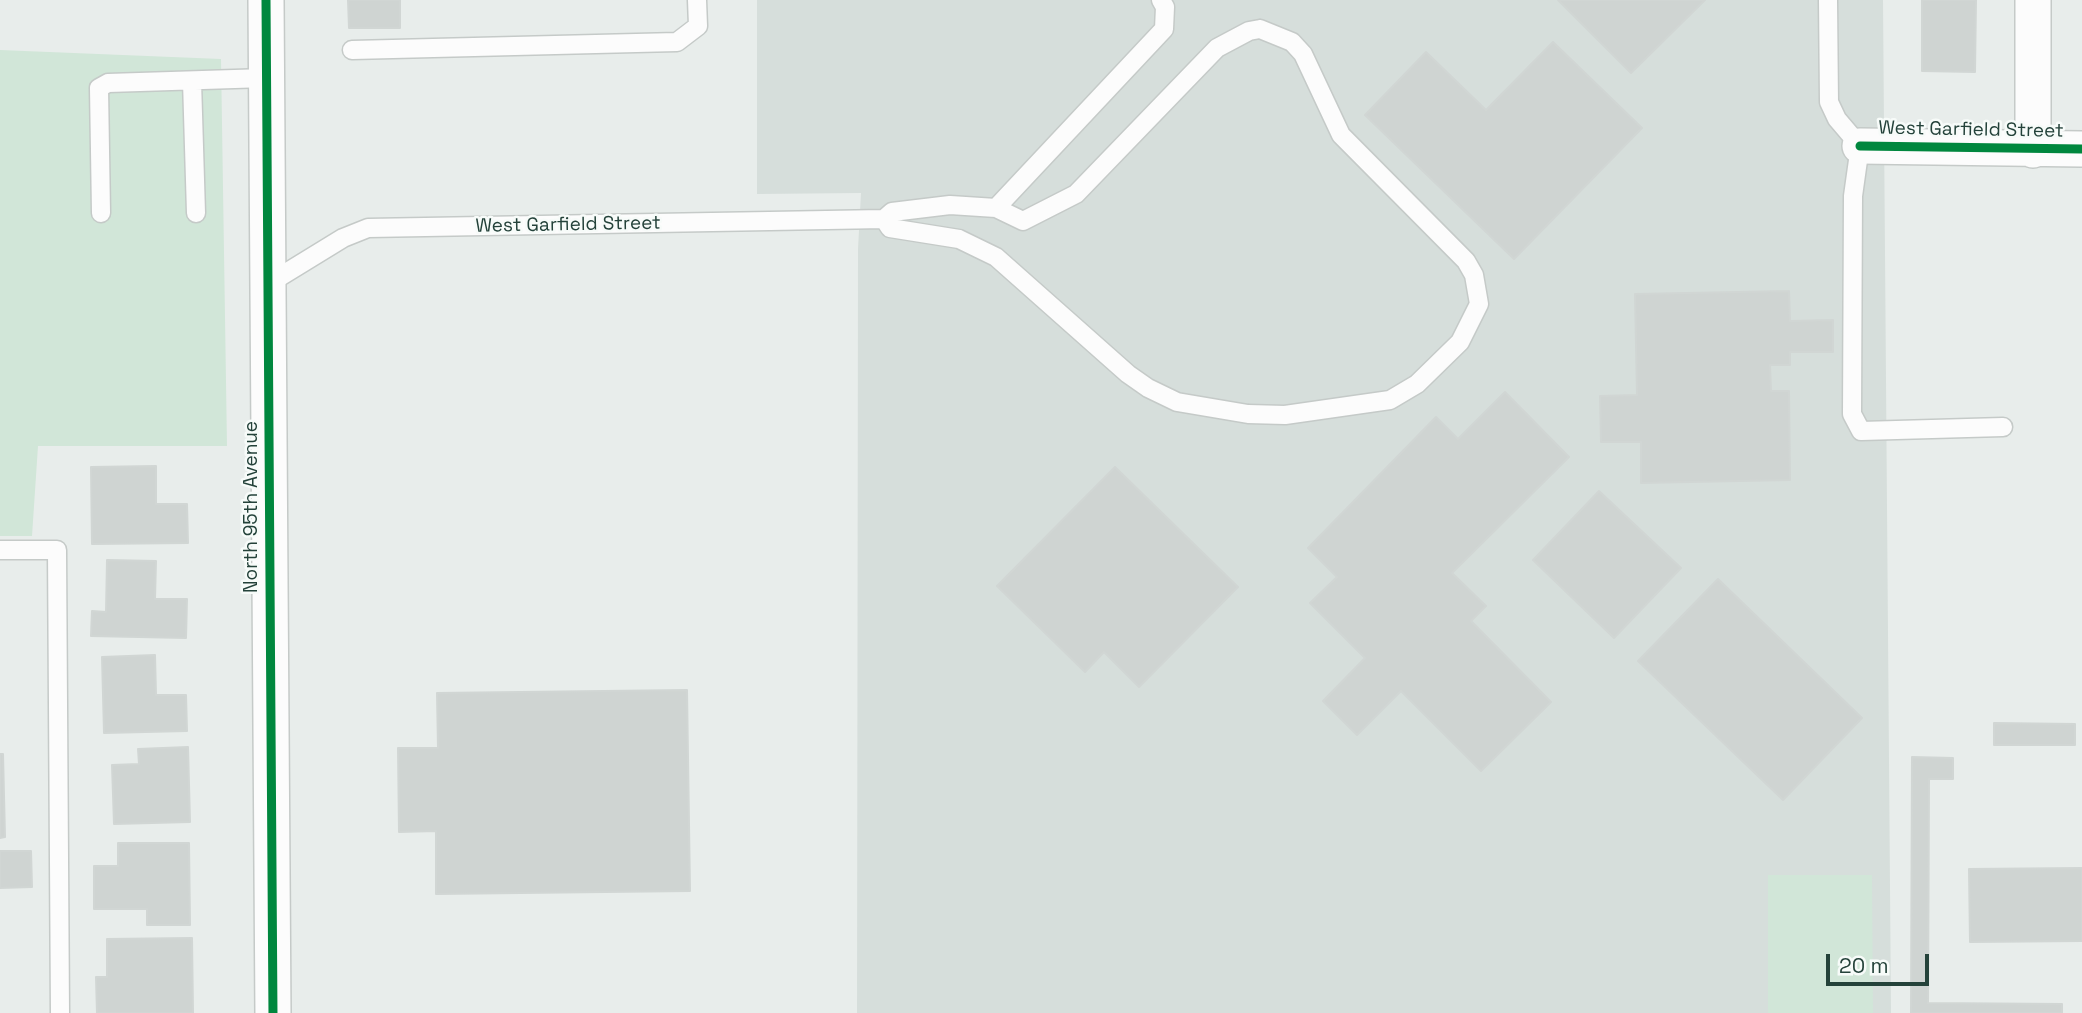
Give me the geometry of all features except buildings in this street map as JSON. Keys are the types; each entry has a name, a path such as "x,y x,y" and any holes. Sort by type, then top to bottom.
{"street":[{"name":"North 95th Avenue","path":"266,0 273,1013"},
{"path":"2032,150 2034,0"},
{"name":"West Garfield Street","path":"1860,146 2082,149"}],"lane":[{"path":"352,50 677,42 698,26 697,0"},
{"path":"996,208 1164,29 1165,7 1161,0"},
{"path":"1828,0 1829,102 1837,119 1860,146 1853,196 1852,414 1861,431 2003,427"},
{"path":"1260,29 1292,41 1303,54 1341,135 1466,261 1474,275 1479,304 1460,342 1417,384 1390,400 1285,415 1248,414 1177,402 1148,388 996,257 959,239 890,228 884,219 892,212 950,205 996,208 1024,221 1076,194 1217,48 1249,31 1260,29"},
{"path":"101,214 99,88 107,83 266,78"},
{"path":"192,81 196,214"},
{"name":"West Garfield Street","path":"268,284 343,238 368,228 884,219"},
{"path":"0,550 57,550 60,1013"}],"shaded area":[{"path":"757,0 1883,0 1891,1013 857,1013 858,249 861,193 757,194"}],"green space":[{"path":"0,50 221,59 227,446 38,446 32,536 0,536"},
{"path":"1768,875 1872,875 1873,1013 1768,1013"}],"cycle path":[{"path":"266,0 273,1013"},
{"path":"1860,146 2082,149"}]}
